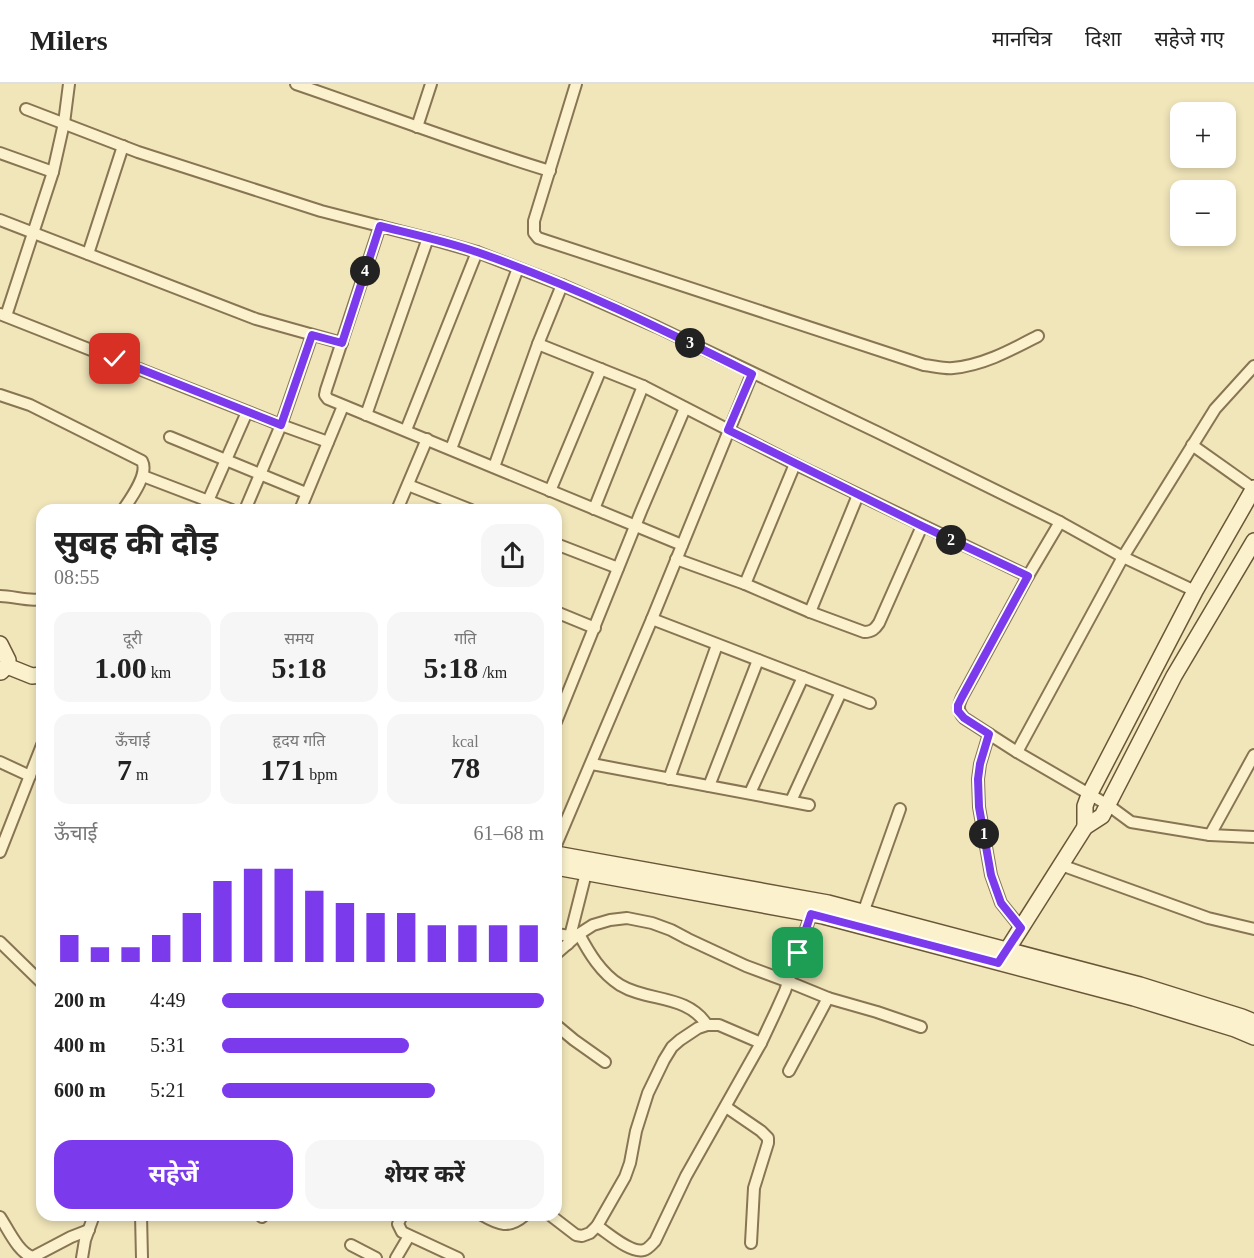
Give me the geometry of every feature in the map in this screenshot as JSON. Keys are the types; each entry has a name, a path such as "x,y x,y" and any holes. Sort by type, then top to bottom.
{"street":[{"path":"69,84 64,123 53,172 3,315 328,442"},
{"path":"296,84 484,151 550,171"},
{"path":"417,127 430,84"},
{"path":"576,84 534,221 534,233 538,238 924,365 951,368 976,364 1007,352 1038,336"},
{"path":"26,109 123,146 321,211 477,252 562,285 657,327 877,432 1195,591"},
{"path":"88,254 123,146"},
{"path":"0,153 53,172"},
{"path":"0,220 256,319 342,343"},
{"path":"380,226 326,390 325,395 328,399 682,545"},
{"path":"366,415 428,238"},
{"path":"406,430 477,252"},
{"path":"451,449 518,268"},
{"path":"494,467 538,344 562,285"},
{"path":"248,504 281,425 312,335"},
{"path":"538,344 643,386 795,464 1028,576"},
{"path":"1017,752 1123,557 1215,409 1254,366"},
{"path":"550,491 601,369"},
{"path":"562,832 592,764 752,374"},
{"path":"594,509 643,386"},
{"path":"0,395 30,405 142,461 145,465 143,476 127,504"},
{"path":"302,504 343,406"},
{"path":"562,708 685,408"},
{"path":"206,504 248,412"},
{"path":"170,437 306,493"},
{"path":"400,504 427,439"},
{"path":"1085,827 1085,806 1089,795 1195,591 1254,489 1192,445"},
{"path":"745,584 795,464"},
{"path":"143,476 204,504"},
{"path":"408,485 456,504"},
{"path":"810,612 858,495"},
{"path":"1060,522 958,705 958,711 964,718 1108,805 1131,822 1210,835 1254,837"},
{"path":"676,559 864,632 875,629 879,623 922,526"},
{"path":"1002,957 1085,827 1102,816 1174,676 1254,541"},
{"path":"562,546 618,568"},
{"path":"0,596 36,599"},
{"path":"562,614 595,628"},
{"path":"652,619 870,703"},
{"path":"0,644 8,660 4,669 36,678"},
{"path":"669,779 717,645"},
{"path":"709,786 758,660"},
{"path":"750,793 803,678"},
{"path":"791,801 841,692"},
{"path":"989,734 980,764 979,807 991,875 1001,903 1021,928"},
{"path":"1210,835 1249,773 1254,755"},
{"path":"0,852 2,839 36,760"},
{"path":"0,762 30,776"},
{"path":"592,764 809,805"},
{"path":"864,913 900,808"},
{"path":"562,855 828,903 1235,1029 1254,1037"},
{"path":"1061,865 1208,918 1254,929"},
{"path":"562,868 811,914 1140,985 1254,1022"},
{"path":"572,938 585,873"},
{"path":"597,1226 629,1248 640,1251 647,1249 655,1241 686,1176 761,1043 789,982 811,914"},
{"path":"562,948 572,938 593,925 610,920 627,918 652,923 746,966 828,998 921,1027"},
{"path":"562,936 572,938 618,984 631,990 683,1004 702,1017 707,1025"},
{"path":"0,942 36,976"},
{"path":"789,1071 828,998"},
{"path":"558,1221 576,1235 582,1236 590,1233 597,1226 627,1170 648,1093 672,1047 698,1028 707,1025 718,1025 761,1043"},
{"path":"562,1030 605,1062"},
{"path":"726,1107 768,1138 754,1188 751,1243"},
{"path":"0,1217 22,1251 33,1257 89,1230"},
{"path":"82,1258 82,1251 92,1221"},
{"path":"141,1221 142,1258"},
{"path":"399,1221 399,1228 408,1236 458,1258"},
{"path":"496,1221 510,1224 519,1221"},
{"path":"396,1258 408,1236"},
{"path":"351,1245 376,1258"}],"route":[{"path":"115,359 281,425 312,335 342,343 380,226 477,252 562,285 657,327 752,374 728,430 1028,576 958,705 958,711 964,718 989,734 980,764 979,807 991,875 1001,903 1021,928 998,963 811,914 798,953"}]}
